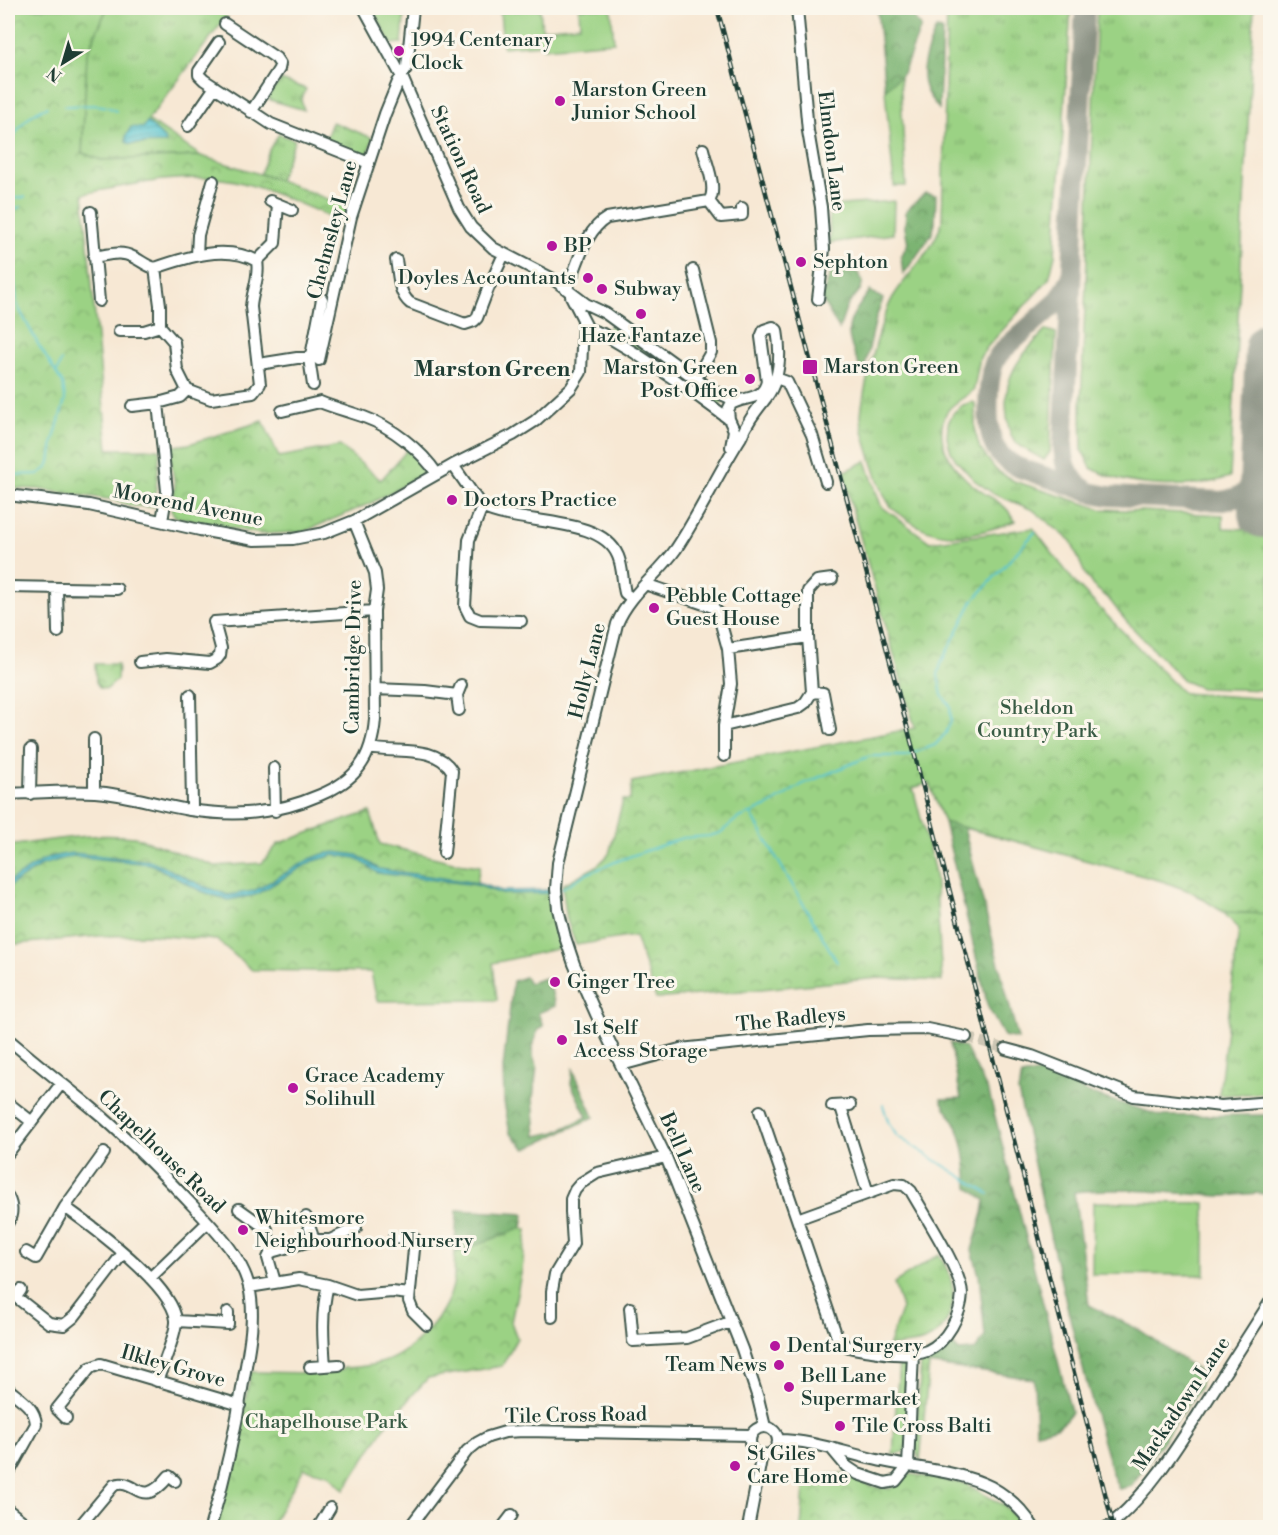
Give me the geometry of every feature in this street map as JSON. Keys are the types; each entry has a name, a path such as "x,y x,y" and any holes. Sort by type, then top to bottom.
{"street":[{"name":"Station Road","path":"364,8 402,77 459,208 477,235 493,248 567,288 586,304 600,311 696,380 726,398 738,401"},
{"name":"Chelmsley Lane","path":"314,359 351,217 386,114 407,67 413,8"},
{"name":"Elmdon Lane","path":"797,8 808,131 821,207 824,249 818,298"},
{"path":"225,24 276,58 279,64 279,69 251,112"},
{"path":"219,42 199,71 199,75 271,124 369,163"},
{"path":"188,126 215,87"},
{"path":"703,149 702,165 713,189 709,201 614,216 602,221 592,233 567,288 588,329 598,332 678,381 738,425 749,419 750,406 738,401"},
{"path":"197,255 198,235 209,186"},
{"path":"709,201 721,217 742,215 742,208"},
{"path":"257,261 274,243 274,202 292,210"},
{"path":"91,212 99,302"},
{"path":"94,257 126,254 146,266 155,268 197,255 219,253 248,256 257,261 259,271 252,294 251,307 260,384 253,393 211,399 187,390 177,370 174,342 160,326 160,305 155,268"},
{"path":"396,260 405,300 420,308 465,324 477,318 504,254"},
{"path":"693,270 711,343 711,352 696,380"},
{"path":"313,385 312,351 322,299"},
{"path":"590,311 600,311 607,322 604,328 587,342 583,354 583,321 590,311"},
{"path":"119,332 144,331 160,326"},
{"path":"738,401 754,398 766,387 761,337 764,330 773,327 777,330 780,359 776,378 786,382 812,435 826,482"},
{"name":"Moorend Avenue","path":"8,495 89,505 231,536 264,540 311,536 354,521 535,421 571,388 581,372 583,354"},
{"path":"259,364 314,359"},
{"name":"Holly Lane","path":"556,894 558,863 617,624 631,598 675,550 741,437 749,419 767,396 776,378"},
{"path":"132,406 180,398 187,390"},
{"path":"282,411 320,398 390,431 419,452 437,474"},
{"name":"Holly Lane","path":"729,456 734,430 728,410 731,404 738,401"},
{"path":"158,403 167,491 162,520"},
{"path":"453,465 482,507 502,515 579,526 606,539 617,553 623,573 625,592 631,598"},
{"path":"482,507 469,540 465,606 470,616 480,620 521,621"},
{"name":"Cambridge Drive","path":"8,794 94,792 127,796 189,810 228,814 275,811 301,804 342,785 356,773 364,762 374,733 374,611 377,590 375,573 354,521"},
{"path":"724,726 798,708 805,703 812,692 808,637 808,591 817,581 832,579"},
{"path":"645,584 713,607 718,613 728,649 731,684 724,726 724,756"},
{"path":"8,587 117,589"},
{"path":"57,589 58,632"},
{"path":"140,662 166,659 210,663 220,655 214,622 313,617 374,611"},
{"path":"728,649 808,637"},
{"path":"375,689 459,690 459,710"},
{"path":"812,692 823,693 830,730"},
{"path":"189,810 192,805 190,695"},
{"path":"94,739 94,792"},
{"path":"370,748 384,751 418,752 441,758 447,763 452,771 444,853"},
{"path":"30,794 31,749"},
{"path":"274,768 275,811"},
{"name":"Bell Lane","path":"556,894 565,937 583,988 666,1157 750,1371 765,1427"},
{"name":"The Radleys","path":"621,1065 680,1049 868,1030 927,1029 966,1037"},
{"name":"Chapelhouse Road","path":"8,1039 140,1152 208,1222 237,1259 249,1287 252,1310 250,1338 240,1405 221,1492 210,1527"},
{"path":"1006,1048 1134,1096 1221,1106 1270,1102"},
{"path":"8,1154 61,1084"},
{"path":"8,1103 32,1122"},
{"path":"841,1106 868,1193"},
{"path":"760,1111 797,1219 840,1343 845,1346 887,1353 913,1353 927,1350 946,1335 954,1322 962,1293 959,1276 911,1191 904,1185 894,1184 797,1219"},
{"path":"26,1252 36,1258 65,1207 104,1153"},
{"path":"552,1317 552,1291 555,1274 573,1244 572,1198 580,1183 597,1173 666,1157"},
{"path":"8,1197 11,1206 8,1222"},
{"path":"65,1207 123,1253 150,1278 170,1302 177,1321 158,1381"},
{"path":"239,1209 257,1218 267,1229 271,1252 268,1258 274,1282"},
{"path":"306,1218 314,1240"},
{"path":"150,1278 208,1222"},
{"path":"271,1252 314,1240 330,1240 357,1228"},
{"path":"394,1237 414,1239 410,1306 426,1325"},
{"path":"21,1290 16,1297 49,1323 64,1325 75,1317 123,1253"},
{"path":"249,1287 299,1279 328,1285 357,1295 392,1292 409,1294"},
{"path":"325,1366 324,1301 328,1285"},
{"name":"Mackadown Lane","path":"1116,1520 1146,1490 1180,1443 1270,1302"},
{"path":"630,1308 633,1341 687,1338 730,1322"},
{"path":"177,1321 228,1324 228,1312"},
{"path":"831,1448 846,1466 858,1474 885,1484 896,1481 908,1466 913,1353"},
{"name":"Ilkley Grove","path":"66,1418 57,1409 90,1368 101,1364 240,1405"},
{"path":"310,1367 339,1365"},
{"path":"8,1389 30,1407 36,1424 8,1474"},
{"path":"765,1427 774,1431 778,1440 773,1451 762,1454 753,1448 751,1436 757,1429 765,1427"},
{"name":"Tile Cross Road","path":"409,1527 467,1451 477,1443 505,1432 638,1432 751,1436"},
{"path":"778,1440 806,1442 990,1486 1009,1498 1034,1527"},
{"path":"748,1527 762,1454"},
{"path":"78,1527 114,1485 122,1483 135,1490 150,1493 155,1491 169,1476 176,1481"},
{"path":"318,1527 330,1508"},
{"path":"8,1510 31,1527"}],"green space":[{"path":"8,8 107,8 87,54 82,153 101,160 201,156 279,180 350,208 346,223 282,196 225,179 163,180 83,194 108,449 160,449 154,507 132,506 115,500 37,489 8,488"},
{"path":"107,8 233,8 148,120 201,156 101,160 82,153 86,55"},
{"path":"372,8 405,8 402,43 391,44"},
{"path":"579,8 611,8 614,42 544,48 542,44 503,47 500,12 540,9 542,29 580,25"},
{"path":"877,8 905,8 921,27 903,73 885,90"},
{"path":"947,8 1071,8 1055,255 1049,279 988,346 980,357 974,389 949,409 942,425 943,444 955,467 974,486 1004,507 1015,521 985,531 956,535 942,534 914,524 891,506 886,499 872,461 861,415 873,354 888,307 933,242 942,221"},
{"path":"1097,8 1254,8 1230,477 1197,484 1141,484 1106,475 1091,468 1082,450 1081,406"},
{"path":"936,29 942,30 939,109 928,94 923,78 924,61"},
{"path":"900,76 906,186 894,186 885,90"},
{"path":"281,80 306,89 301,100 304,110 270,100 268,96"},
{"path":"332,122 373,138 368,154 364,156 325,141"},
{"path":"279,134 295,140 279,180 260,174 270,148"},
{"path":"925,193 936,195 935,223 932,234 903,275 901,257 908,243 905,228 906,211"},
{"path":"894,201 893,234 830,243 829,206"},
{"path":"837,266 858,273 863,282 860,290 847,306 839,329 821,298 833,268"},
{"path":"870,291 883,299 876,318 864,371 861,370 851,346 849,329 855,312"},
{"path":"610,324 723,401 719,407 606,333"},
{"path":"1046,330 1056,333 1050,452 1044,460 1022,447 1010,433 1006,402 1007,389 1014,368"},
{"path":"972,402 975,403 975,432 980,449 996,470 1014,481 1101,509 1223,515 1223,528 1270,530 1270,690 1201,688 1184,681 1126,621 1108,598 1093,586 1085,574 1071,541 1033,510 994,494 974,480 956,460 947,438 948,423 954,412"},
{"path":"263,421 279,457 340,446 381,480 408,449 420,461 423,475 371,503 303,532 260,534 176,517 171,511 175,486 169,447 189,444"},
{"name":"Sheldon Country Park","path":"866,461 881,506 930,542 1033,528 1076,584 1183,693 1270,699 1270,914 1223,912 1192,892 1162,881 944,822 929,783 913,788 935,873 942,981 879,978 656,999 635,936 576,945 567,920 562,885 597,866 609,854 623,800 630,800 632,782 915,728 850,501 844,472"},
{"path":"95,664 118,664 117,680 107,689 100,688 96,682"},
{"path":"930,783 985,833 964,828 1018,1039 1004,1036 988,1007 944,822"},
{"path":"370,812 380,844 457,863 480,866 478,884 501,893 551,892 561,948 493,963 497,1000 377,1001 371,972 252,970 217,940 150,935 99,936 8,945 8,846 72,837 103,835 135,837 215,866 262,863 278,844"},
{"path":"1223,912 1270,914 1270,1093 1219,1095 1239,929"},
{"path":"525,977 529,983 545,978 548,989 551,989 555,1006 538,1013 543,1026 538,1029 533,1044 533,1057 537,1066 533,1098 536,1136 556,1132 587,1117 571,1084 573,1069 594,1117 526,1149 510,1133 504,1102 503,1068 513,981"},
{"path":"950,1043 965,1047 989,1093 1071,1412 1061,1424 1048,1430 1036,1432 1034,1379 921,1363 922,1357 949,1340 959,1351 975,1350 985,1336 979,1275 972,1250 985,1200 968,1187 961,1137 941,1099 961,1098"},
{"path":"1042,1072 1091,1094 1162,1116 1270,1115 1270,1195 1257,1193 1219,1196 1128,1190 1074,1192 1089,1305 1141,1331 1202,1373 1199,1389 1131,1486 1119,1489 1099,1428 1074,1333 1018,1091 1022,1076"},
{"path":"1093,1202 1205,1203 1205,1275 1092,1274"},
{"path":"457,1210 524,1214 522,1228 455,1253"},
{"name":"Chapelhouse Park","path":"522,1228 527,1230 511,1322 517,1338 502,1366 428,1378 389,1421 344,1490 329,1474 304,1468 270,1527 213,1528 226,1491 251,1372 309,1373 343,1370 343,1368 376,1364 401,1354 424,1334 443,1310 453,1285 455,1253"},
{"path":"939,1254 949,1273 953,1290 951,1308 944,1325 930,1338 917,1343 888,1347 902,1308 894,1283"},
{"path":"899,1360 908,1367 907,1451 893,1455"},
{"path":"921,1363 929,1364 920,1461 915,1449"},
{"path":"829,1474 844,1474 871,1486 890,1489 910,1474 966,1484 1005,1506 1023,1527 801,1528 804,1487"}],"water":[{"path":"147,122 164,138 166,143 130,144 126,142 126,136 131,127 143,128"},
{"path":"335,852 357,855 379,869 477,883 502,891 551,890 551,893 502,894 477,885 378,873 356,858 334,855 311,862 255,895 228,900 201,891 151,864 72,856 42,865 8,887 8,882 40,862 50,857 72,853 152,861 203,886 228,895 254,891 310,859"}],"waterway":[{"path":"64,106 98,105 116,111"},
{"path":"8,147 23,123 34,113 47,107"},
{"path":"8,199 25,197"},
{"path":"8,210 21,207"},
{"path":"8,247 17,305 63,384 65,400 47,468 38,474 8,475"},
{"path":"57,372 61,361"},
{"path":"561,889 584,875 682,838 720,833 737,819 770,805 803,784 870,756 906,756 935,745 946,733 951,720 950,706 942,695 938,675 941,663 973,601 1035,532"},
{"path":"751,814 837,962"},
{"path":"883,1105 889,1124 897,1136 989,1194"}],"taxiway":[{"path":"1085,8 1063,447 1065,463 1077,484 1089,492 1109,496 1222,501 1243,494 1258,481 1265,468"},
{"path":"1070,280 1056,303 1003,350 996,360 990,380 988,405 992,441 1000,454 1017,467 1081,489"}],"runway":[{"path":"1263,513 1270,347"}],"tunnel":[{"path":"966,1037 1006,1049"}],"railway":[{"path":"717,8 916,760 1114,1528"}],"place":[{"name":"1994 Centenary Clock","path":"399,51"},
{"name":"Marston Green Junior School","path":"560,101"},
{"name":"BP","path":"552,246"},
{"name":"Sephton","path":"801,262"},
{"name":"Doyles Accountants","path":"588,278"},
{"name":"Subway","path":"602,289"},
{"name":"Haze Fantaze","path":"641,314"},
{"name":"Marston Green","path":"810,367"},
{"name":"Marston Green Post Office","path":"750,379"},
{"name":"Doctors Practice","path":"452,500"},
{"name":"Pebble Cottage Guest House","path":"654,608"},
{"name":"Ginger Tree","path":"555,982"},
{"name":"1st Self Access Storage","path":"562,1040"},
{"name":"Grace Academy Solihull","path":"293,1088"},
{"name":"Whitesmore Neighbourhood Nursery","path":"243,1230"},
{"name":"Dental Surgery","path":"775,1346"},
{"name":"Team News","path":"779,1365"},
{"name":"Bell Lane Supermarket","path":"789,1387"},
{"name":"Tile Cross Balti","path":"840,1426"},
{"name":"St Giles Care Home","path":"735,1466"}],"district":[{"name":"Marston Green","path":"492,369"}]}
